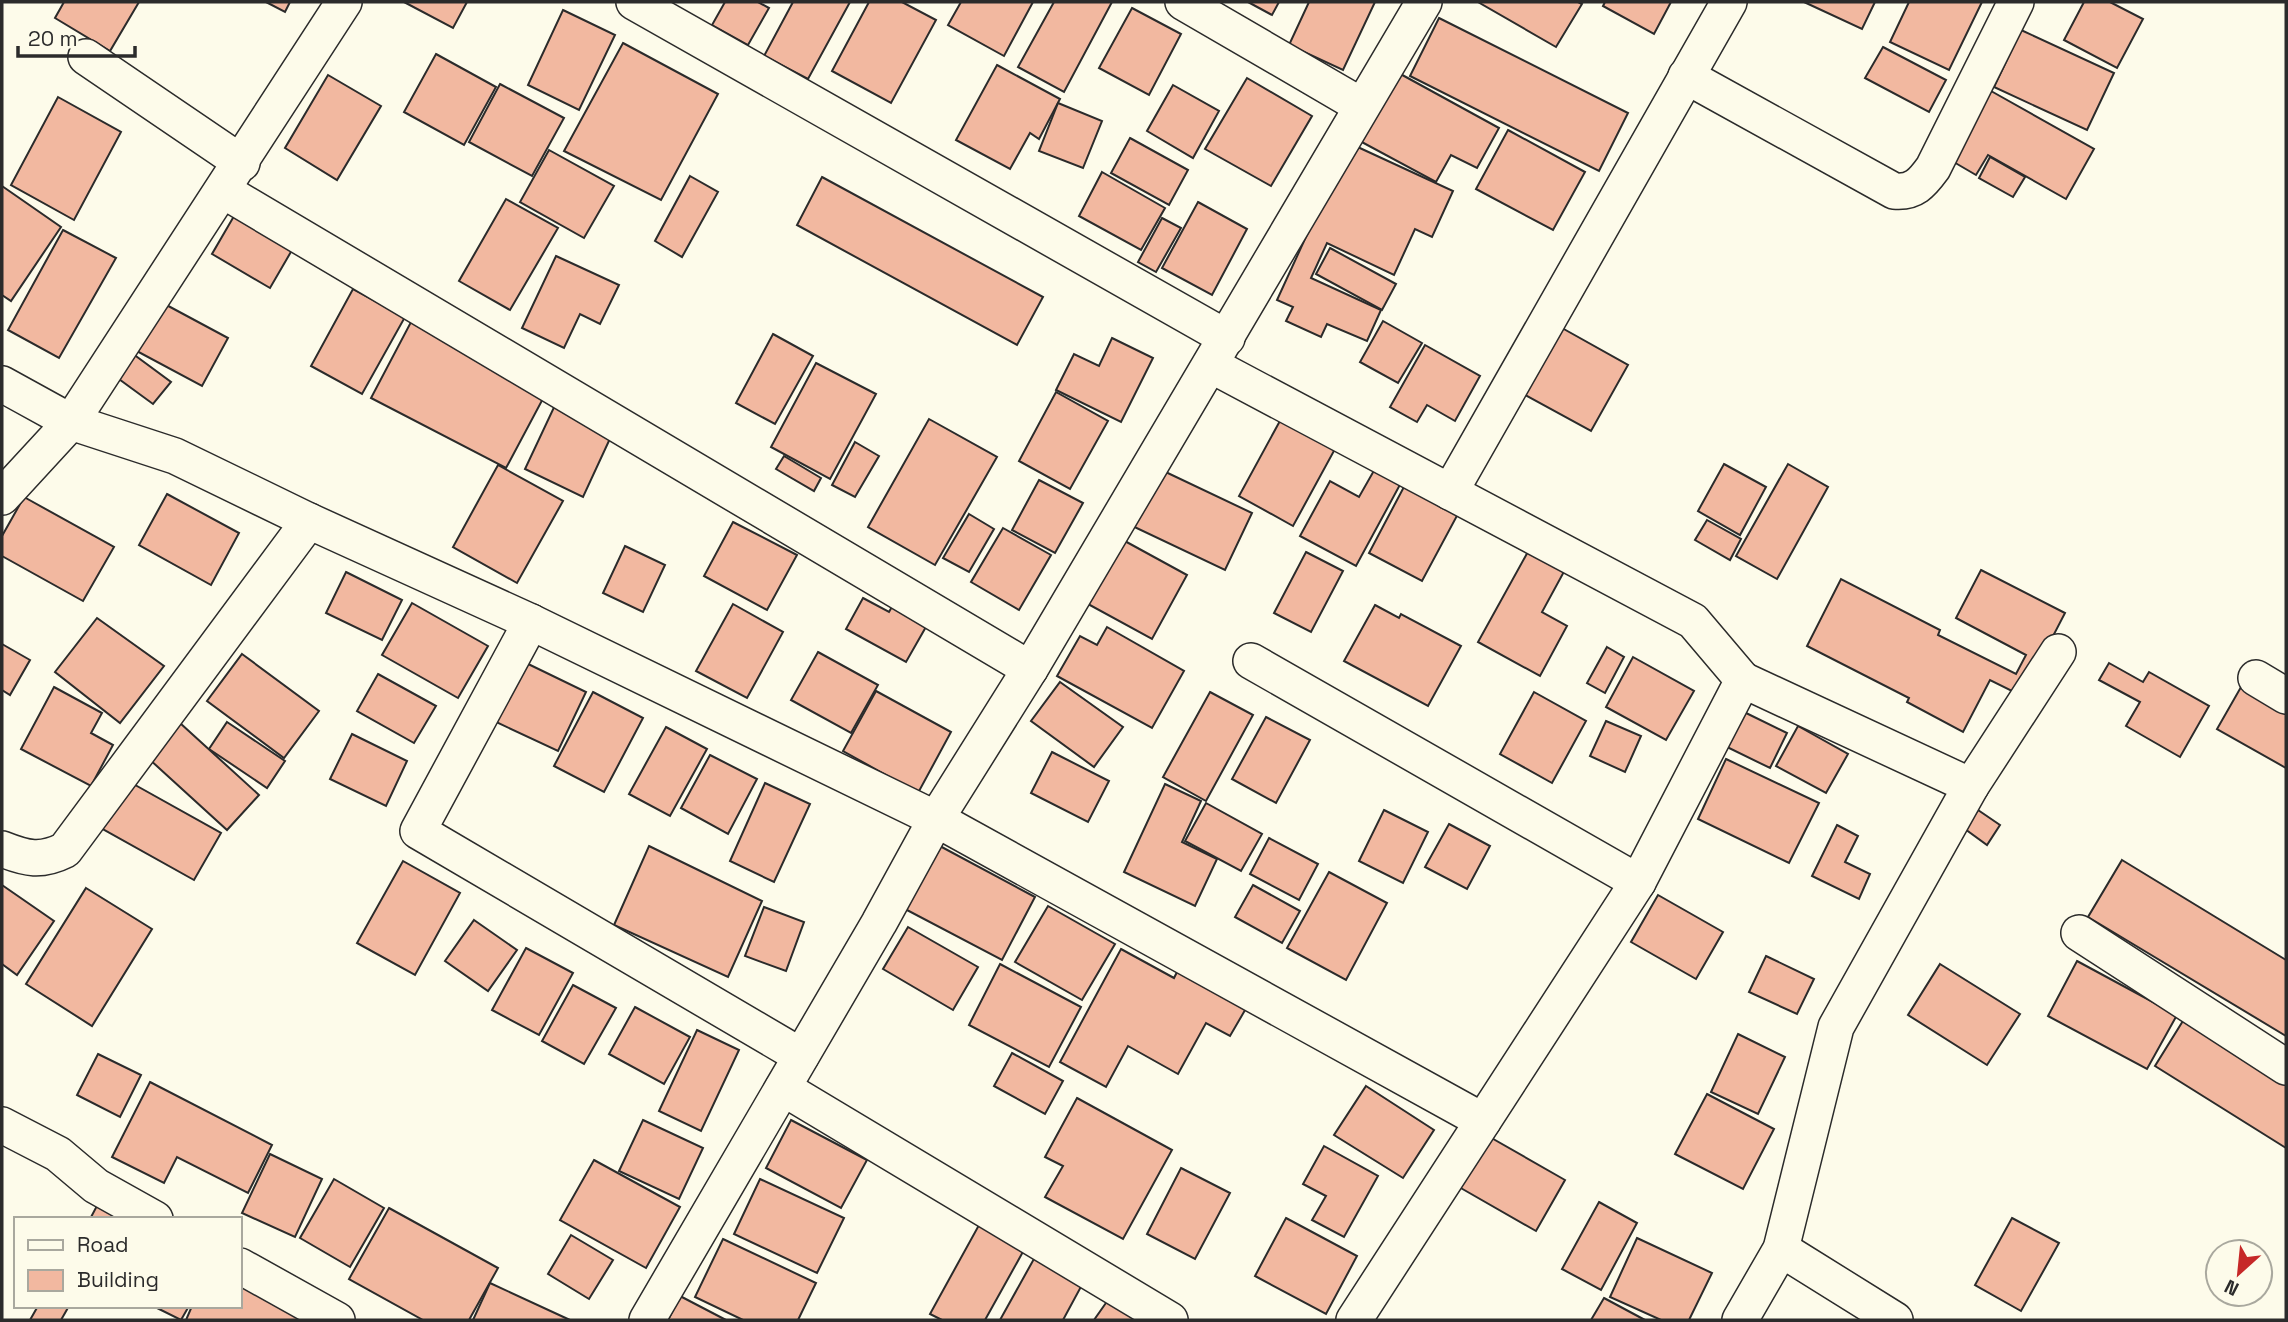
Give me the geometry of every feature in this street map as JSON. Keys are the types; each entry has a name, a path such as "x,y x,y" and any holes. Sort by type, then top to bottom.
{"street":[{"path":"2,497 71,422 345,2"},
{"path":"634,2 1450,492 1693,621 1743,680 1971,786"},
{"path":"1183,2 1360,106"},
{"path":"647,1320 936,819 1030,669 1219,351 1360,106 1424,2"},
{"path":"1450,492 1729,2"},
{"path":"1686,76 1894,191 1906,192 1920,185 1933,169 2016,2"},
{"path":"86,57 233,177 1030,669"},
{"path":"2,384 71,422 175,456 309,521 531,622 936,819 1483,1121"},
{"path":"2,849 29,859 46,860 65,850 309,521"},
{"path":"531,622 418,831 801,1056"},
{"path":"1740,1320 1781,1249 1836,1027 1971,786 2058,652"},
{"path":"1251,661 1638,882"},
{"path":"2256,678 2286,696"},
{"path":"1354,1320 1638,882 1743,680"},
{"path":"2079,933 2286,1067"},
{"path":"783,1088 1170,1320"},
{"path":"2,1125 58,1154 96,1186 151,1217"},
{"path":"1781,1249 1895,1320"},
{"path":"242,1267 337,1320"}],"building":[{"path":"64,2 139,2 110,51 55,18"},
{"path":"266,2 290,2 285,12"},
{"path":"404,2 467,2 453,28"},
{"path":"725,2 758,2 769,8 748,45 712,25"},
{"path":"793,2 850,2 808,79 764,56"},
{"path":"869,2 902,2 936,20 891,103 832,71"},
{"path":"961,2 1033,2 1004,56 948,25"},
{"path":"1054,2 1112,2 1064,92 1018,67"},
{"path":"1248,2 1279,2 1272,15"},
{"path":"1309,2 1375,2 1343,70 1289,45"},
{"path":"1478,2 1578,2 1582,4 1556,47"},
{"path":"1605,2 1671,2 1654,34 1603,6"},
{"path":"1804,2 1875,2 1862,29"},
{"path":"1909,2 1982,2 1949,70 1890,42"},
{"path":"2084,2 2110,2 2143,19 2117,68 2064,40"},
{"path":"1132,8 1181,34 1149,95 1099,68"},
{"path":"563,10 615,35 579,110 528,85"},
{"path":"1439,18 1628,113 1599,171 1410,76"},
{"path":"2021,30 2114,73 2087,130 1994,87"},
{"path":"623,43 718,94 661,200 564,151"},
{"path":"1883,47 1946,80 1929,112 1865,78"},
{"path":"436,54 496,87 464,145 404,112"},
{"path":"997,65 1060,99 1039,139 1030,133 1010,169 956,140"},
{"path":"1395,71 1499,128 1477,168 1451,155 1436,182 1358,140"},
{"path":"328,75 381,106 337,180 285,148"},
{"path":"1247,78 1312,116 1271,186 1205,149"},
{"path":"500,84 564,118 532,176 469,142"},
{"path":"1173,85 1219,111 1193,158 1147,131"},
{"path":"1991,91 2094,149 2066,199 1988,155 1976,175 1952,161"},
{"path":"58,97 121,132 74,220 11,185"},
{"path":"1058,103 1102,121 1083,168 1039,151"},
{"path":"1508,130 1585,172 1553,230 1476,189"},
{"path":"1130,138 1188,170 1169,205 1111,173"},
{"path":"1349,143 1453,191 1432,237 1415,229 1394,275 1327,243 1311,278 1381,310 1367,341 1327,324 1321,337 1286,321 1293,307 1277,300"},
{"path":"549,150 614,186 584,238 520,202"},
{"path":"1990,157 2025,177 2013,197 1979,178"},
{"path":"1102,172 1165,208 1141,250 1079,216"},
{"path":"690,176 718,192 682,257 655,241"},
{"path":"822,177 1043,297 1017,345 797,225"},
{"path":"2,186 61,227 11,301 2,295"},
{"path":"506,199 558,228 510,310 459,281"},
{"path":"1198,202 1247,229 1212,295 1162,268"},
{"path":"241,204 299,238 270,288 212,254"},
{"path":"1162,218 1181,228 1156,272 1138,262"},
{"path":"63,230 116,258 59,358 8,330"},
{"path":"1330,248 1396,284 1382,310 1316,274"},
{"path":"556,256 619,285 600,324 580,314 564,348 522,328"},
{"path":"353,289 405,317 362,394 311,366"},
{"path":"159,301 228,338 202,386 133,349"},
{"path":"1383,321 1422,343 1398,383 1360,362"},
{"path":"411,322 546,393 506,468 371,398"},
{"path":"1562,328 1628,365 1591,431 1525,395"},
{"path":"773,334 813,356 775,424 736,403"},
{"path":"1112,338 1153,358 1121,422 1056,390 1074,354 1099,366"},
{"path":"1425,345 1480,376 1455,421 1427,405 1417,422 1390,407"},
{"path":"125,348 171,382 153,404 108,371"},
{"path":"816,363 876,394 830,479 771,447"},
{"path":"1056,392 1108,421 1070,489 1019,461"},
{"path":"556,403 614,430 583,497 525,469"},
{"path":"1287,408 1341,438 1293,526 1239,496"},
{"path":"929,419 997,457 935,565 868,527"},
{"path":"855,442 879,456 855,497 832,485"},
{"path":"784,456 821,478 814,491 776,469"},
{"path":"1724,464 1766,487 1740,535 1698,511"},
{"path":"1788,464 1828,487 1777,579 1736,556"},
{"path":"498,465 563,501 517,583 453,547"},
{"path":"1153,466 1252,513 1225,570 1126,523"},
{"path":"1376,467 1402,481 1356,566 1300,536 1330,481 1359,497"},
{"path":"1039,480 1083,503 1055,553 1012,530"},
{"path":"1406,483 1459,512 1422,581 1369,553"},
{"path":"167,494 239,533 211,585 139,545"},
{"path":"24,497 114,547 83,601 2,556 2,536"},
{"path":"969,514 994,529 969,572 943,558"},
{"path":"1707,520 1741,539 1730,560 1695,540"},
{"path":"733,522 797,555 767,610 704,576"},
{"path":"1003,528 1051,555 1019,610 971,582"},
{"path":"1112,534 1187,575 1152,639 1077,598"},
{"path":"625,546 665,565 643,612 603,593"},
{"path":"1530,548 1566,568 1542,612 1567,626 1540,676 1478,642"},
{"path":"1306,552 1343,571 1311,632 1274,613"},
{"path":"1981,570 2065,613 2022,696 1990,680 1963,732 1907,702 1909,698 1807,646 1841,579 1940,630 1938,635 2016,674 2026,655 1956,618"},
{"path":"346,572 402,600 382,640 326,613"},
{"path":"863,598 889,612 897,598 931,618 906,662 846,629"},
{"path":"412,603 488,646 458,698 382,655"},
{"path":"733,604 783,632 747,698 696,671"},
{"path":"1375,605 1399,618 1401,614 1461,646 1428,706 1344,661"},
{"path":"97,618 164,666 120,723 55,672"},
{"path":"1107,627 1184,671 1152,728 1057,676 1080,636 1097,645"},
{"path":"2,644 30,660 10,695 2,690"},
{"path":"1607,647 1624,657 1605,693 1587,683"},
{"path":"818,652 878,685 851,733 791,700"},
{"path":"242,654 319,711 284,758 207,701"},
{"path":"1633,657 1694,691 1666,740 1606,707"},
{"path":"522,661 586,692 558,751 494,721"},
{"path":"2109,663 2143,682 2149,672 2209,706 2180,757 2126,726 2140,702 2099,680"},
{"path":"378,674 436,706 414,743 357,711"},
{"path":"1060,682 1123,727 1094,767 1031,721"},
{"path":"54,687 102,713 91,733 113,745 91,786 21,749"},
{"path":"2241,687 2286,712 2286,768 2217,729"},
{"path":"876,691 951,732 918,793 843,751"},
{"path":"593,692 643,718 604,792 554,766"},
{"path":"1210,692 1253,715 1206,801 1163,777"},
{"path":"1534,692 1586,721 1552,783 1500,754"},
{"path":"1744,712 1787,733 1770,768 1727,747"},
{"path":"1266,717 1310,740 1276,803 1232,779"},
{"path":"1606,721 1641,736 1625,772 1590,756"},
{"path":"227,722 285,761 267,788 209,749"},
{"path":"180,723 259,795 227,830 148,758"},
{"path":"1798,726 1848,754 1826,793 1776,766"},
{"path":"666,727 707,749 670,816 629,794"},
{"path":"352,734 407,761 386,806 330,779"},
{"path":"1052,752 1109,781 1088,822 1031,793"},
{"path":"710,755 757,779 728,834 681,808"},
{"path":"1726,759 1819,803 1789,863 1698,819"},
{"path":"128,781 221,833 194,880 101,828"},
{"path":"765,783 810,804 774,882 730,861"},
{"path":"1165,784 1201,801 1182,842 1217,859 1195,906 1124,872"},
{"path":"1206,803 1262,834 1241,871 1185,841"},
{"path":"1384,810 1428,832 1403,883 1359,861"},
{"path":"1978,810 2000,825 1987,845 1965,829"},
{"path":"1449,824 1490,846 1467,889 1425,867"},
{"path":"1837,825 1858,836 1845,862 1870,874 1859,899 1812,876"},
{"path":"1269,838 1318,864 1299,900 1250,874"},
{"path":"938,845 1035,897 1002,960 905,909"},
{"path":"649,846 762,901 728,977 614,925"},
{"path":"2122,860 2286,960 2286,1036 2088,917"},
{"path":"403,861 460,893 415,975 357,943"},
{"path":"1329,872 1387,903 1346,980 1287,948"},
{"path":"2,885 54,921 17,975 2,964"},
{"path":"1253,885 1300,911 1282,943 1235,917"},
{"path":"86,888 152,929 92,1026 26,984"},
{"path":"1658,895 1723,932 1696,979 1631,942"},
{"path":"1048,906 1115,944 1082,1000 1015,962"},
{"path":"764,907 804,922 786,971 745,956"},
{"path":"474,920 517,950 488,991 445,961"},
{"path":"908,927 978,967 953,1010 883,969"},
{"path":"526,948 573,973 539,1035 492,1010"},
{"path":"1121,949 1174,978 1179,968 1248,1005 1230,1036 1206,1023 1178,1074 1128,1046 1106,1087 1060,1062"},
{"path":"1766,956 1814,979 1797,1014 1749,992"},
{"path":"2077,961 2177,1015 2147,1069 2048,1016"},
{"path":"1000,964 1081,1007 1049,1067 969,1025"},
{"path":"1940,964 2020,1014 1987,1065 1908,1015"},
{"path":"573,985 616,1008 584,1064 542,1041"},
{"path":"635,1007 690,1037 664,1084 609,1054"},
{"path":"2186,1016 2286,1079 2286,1148 2155,1066"},
{"path":"697,1030 739,1050 701,1131 659,1111"},
{"path":"1738,1034 1785,1057 1758,1114 1711,1092"},
{"path":"1012,1053 1063,1081 1045,1114 994,1086"},
{"path":"98,1054 141,1075 120,1117 77,1095"},
{"path":"150,1082 272,1145 248,1193 177,1157 164,1183 112,1157"},
{"path":"1366,1086 1434,1130 1403,1178 1334,1135"},
{"path":"1707,1094 1774,1129 1743,1189 1675,1154"},
{"path":"1077,1098 1172,1150 1123,1239 1045,1197 1063,1166 1045,1157"},
{"path":"643,1120 703,1148 679,1199 619,1171"},
{"path":"791,1120 867,1160 841,1208 766,1168"},
{"path":"1488,1136 1565,1180 1536,1231 1459,1187"},
{"path":"1324,1146 1378,1176 1344,1237 1312,1220 1326,1196 1303,1184"},
{"path":"270,1154 322,1179 295,1237 242,1213"},
{"path":"594,1160 680,1207 646,1268 560,1220"},
{"path":"1181,1168 1230,1193 1195,1259 1147,1234"},
{"path":"334,1179 384,1208 350,1267 300,1238"},
{"path":"760,1179 844,1218 817,1273 734,1234"},
{"path":"100,1200 131,1217 91,1217"},
{"path":"1599,1202 1637,1223 1601,1290 1562,1269"},
{"path":"389,1208 498,1268 469,1320 423,1320 349,1279"},
{"path":"1286,1218 1357,1256 1326,1314 1255,1276"},
{"path":"2012,1218 2059,1243 2021,1311 1975,1285"},
{"path":"979,1225 1024,1250 985,1320 942,1320 930,1314"},
{"path":"571,1235 613,1260 589,1299 548,1274"},
{"path":"1637,1238 1712,1273 1689,1320 1661,1320 1610,1297"},
{"path":"723,1239 816,1283 798,1320 743,1320 695,1297"},
{"path":"1035,1257 1083,1283 1063,1320 1000,1320"},
{"path":"242,1273 302,1320 186,1320 191,1308 242,1308"},
{"path":"490,1283 570,1320 473,1320"},
{"path":"680,1296 726,1320 668,1320"},
{"path":"1604,1298 1645,1320 1591,1320"},
{"path":"1108,1300 1139,1320 1094,1320"},
{"path":"37,1308 68,1308 61,1320 30,1320"},
{"path":"157,1308 188,1308 181,1320"}]}
